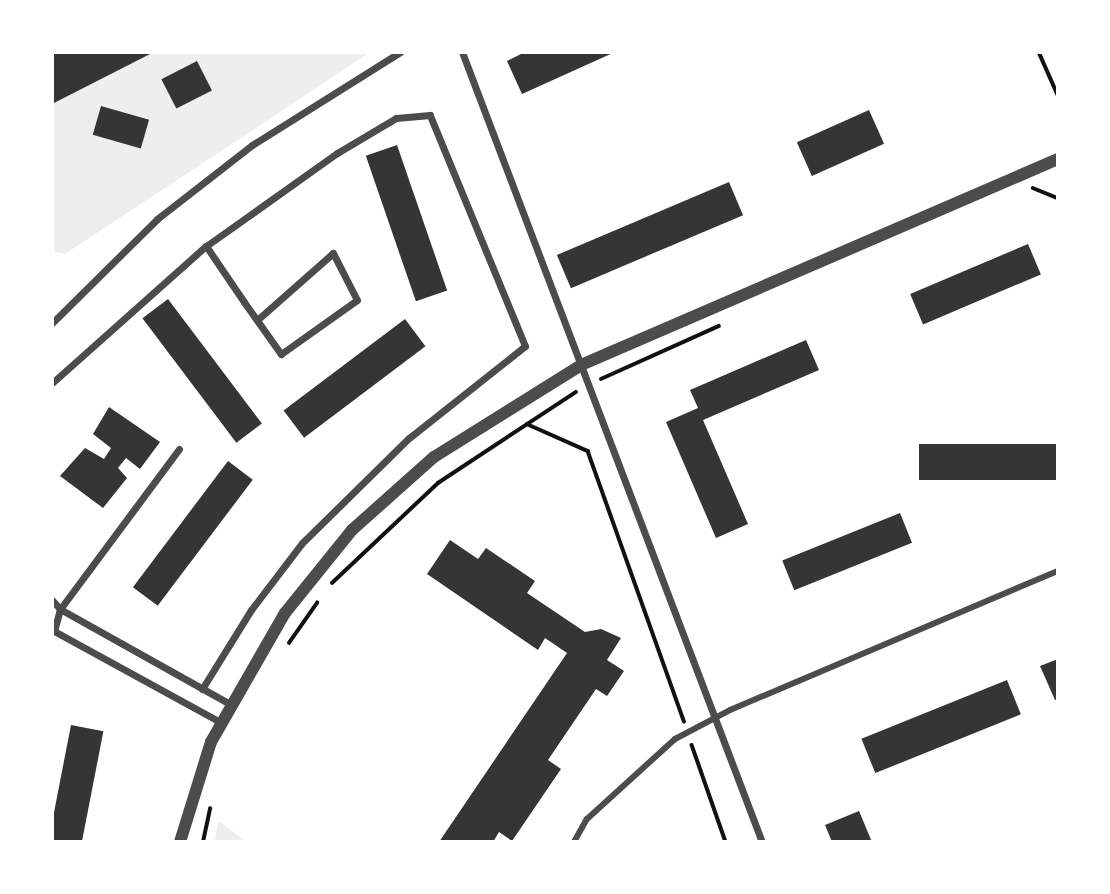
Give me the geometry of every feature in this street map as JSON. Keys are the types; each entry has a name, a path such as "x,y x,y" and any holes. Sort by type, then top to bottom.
{"street":[{"path":"52,323 157,219 252,145 400,52"},
{"path":"462,52 762,842"},
{"path":"52,383 206,246 384,125 396,118 430,115 524,346 409,438 302,543 251,610 202,689"},
{"path":"180,842 211,742 285,612 352,530 434,457 581,365 1058,159"},
{"path":"206,246 257,320 281,354 356,300 332,253 257,320"},
{"path":"179,449 60,609 54,631 222,723"},
{"path":"574,842 587,819 675,739 730,710 1058,571"},
{"path":"52,600 60,609 232,705"}],"path":[{"path":"1039,52 1058,95"},
{"path":"1022,193 1034,187 1058,198"},
{"path":"328,588 438,484 527,424 588,384 729,322"},
{"path":"527,424 588,451 687,732"},
{"path":"282,654 320,599"},
{"path":"690,740 726,842"},
{"path":"203,842 211,802"}],"shaded area":[{"path":"52,53 369,53 65,254 53,251"},
{"path":"219,821 245,841 214,841"}],"building":[{"path":"154,52 52,104 52,54"},
{"path":"525,52 615,52 522,94 507,61"},
{"path":"197,61 212,90 176,109 161,79"},
{"path":"101,106 149,120 141,149 93,135"},
{"path":"869,110 884,144 812,176 797,142"},
{"path":"397,145 447,291 416,301 366,156"},
{"path":"729,182 743,215 571,288 557,255"},
{"path":"1028,244 1041,274 923,324 910,294"},
{"path":"168,299 262,424 236,443 142,318"},
{"path":"405,319 425,346 304,438 284,410"},
{"path":"806,340 819,370 703,420 748,524 716,538 666,422 698,408 690,390"},
{"path":"109,407 160,442 140,469 126,458 118,468 127,478 103,508 60,476 85,448 104,459 111,448 93,434"},
{"path":"919,444 1058,444 1058,480 919,480"},
{"path":"228,461 253,480 158,606 133,587"},
{"path":"900,513 912,543 794,590 782,561"},
{"path":"450,540 478,559 486,548 535,581 527,593 585,632 601,629 621,638 607,660 624,671 607,696 596,689 548,760 561,769 512,841 499,832 493,842 439,842 567,653 545,638 538,650 427,574"},
{"path":"1058,659 1058,699 1055,700 1040,666"},
{"path":"1007,680 1021,714 875,773 861,739"},
{"path":"71,725 103,731 82,842 52,842 52,823"},
{"path":"859,811 872,842 832,842 825,825"}]}
